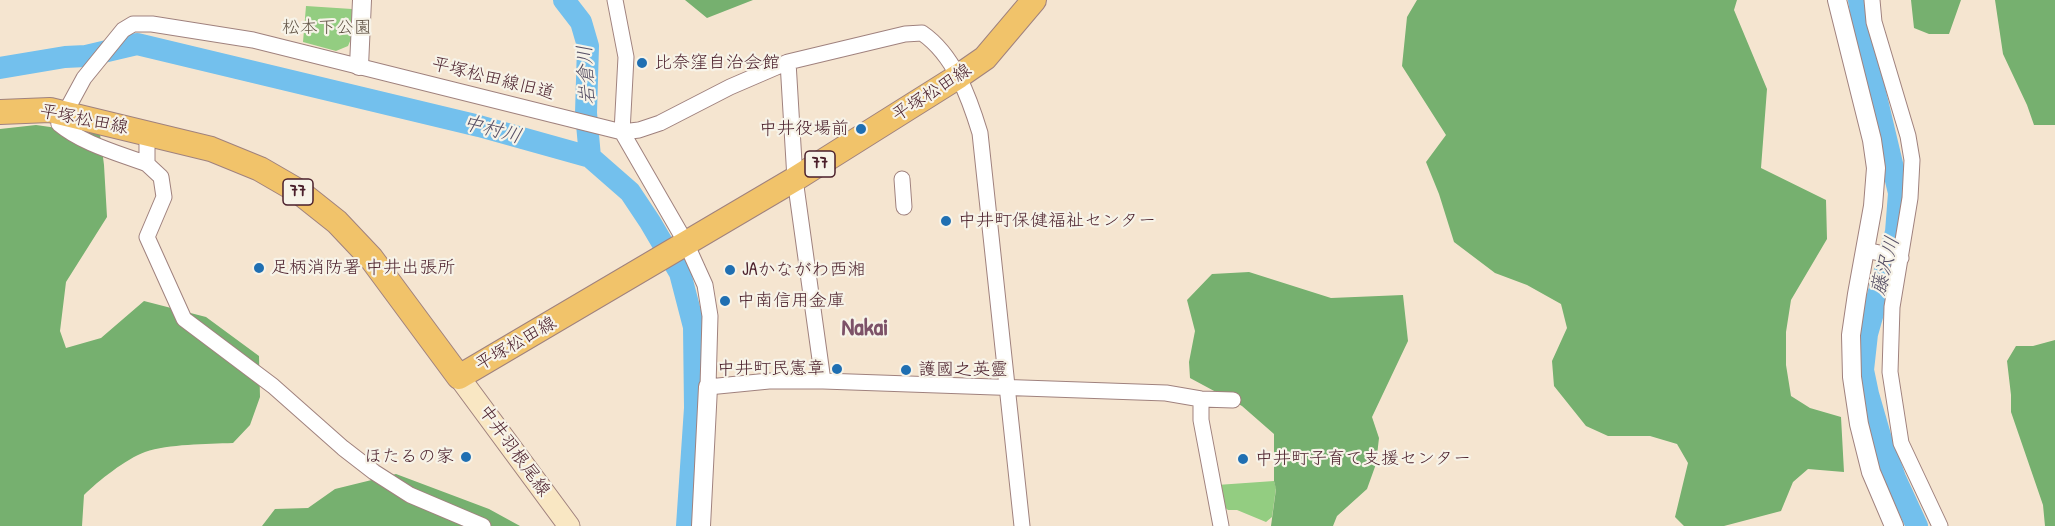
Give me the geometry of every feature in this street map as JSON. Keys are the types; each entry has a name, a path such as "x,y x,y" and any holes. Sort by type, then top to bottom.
{"main road":[{"name":"平塚松田線","path":"0,112 50,110 211,149 260,169 298,191 329,216 370,258 459,377 795,179 959,76 985,58 1034,0"},
{"name":"中井羽根尾線","path":"459,377 569,526"}],"street":[{"path":"359,66 362,0"},
{"path":"615,0 626,57 622,132 705,285 710,316 701,526"},
{"path":"1838,0 1872,140 1876,168 1874,206 1851,335 1852,377 1859,424 1871,472 1894,526"},
{"path":"1872,0 1874,22 1908,136 1912,160 1910,198 1889,339 1894,405 1900,443 1940,526"},
{"name":"平塚松田線旧道","path":"65,114 89,72 117,37 129,25 152,24 253,40 622,132 639,130 660,123 730,87 788,62 905,34 922,33 932,40 959,76"},
{"path":"788,62 795,179 823,381"},
{"path":"959,76 980,133 1023,526"},
{"path":"65,114 59,124 70,133 147,164 161,177 164,196 147,237 184,319 273,386 343,448 374,472 410,495 483,526"},
{"path":"147,132 147,164"},
{"path":"902,178 904,207"},
{"path":"1866,250 1901,258"},
{"path":"708,387 769,381 823,381 1166,393 1200,399 1233,400"},
{"path":"1200,399 1201,420 1221,526"}],"green space":[{"path":"685,0 753,0 707,18"},
{"path":"1417,0 1737,0 1734,10 1767,89 1761,168 1826,200 1827,239 1791,300 1786,332 1786,365 1791,396 1810,408 1841,417 1844,472 1808,469 1793,482 1781,511 1724,526 1684,526 1675,517 1688,463 1677,444 1650,436 1608,436 1586,426 1554,386 1552,361 1567,328 1561,304 1527,285 1495,273 1454,242 1426,162 1446,135 1402,66 1407,17"},
{"path":"1911,0 1961,0 1949,34 1929,34 1914,28"},
{"path":"1995,0 2055,0 2055,125 2034,125 2003,54"},
{"name":"松本下公園","path":"306,6 352,9 351,39 348,46 336,51 303,42"},
{"path":"36,125 100,134 107,217 66,282 60,331 66,348 101,338 144,301 206,317 259,356 260,397 250,425 233,443 165,447 145,452 129,460 104,477 84,495 82,526 0,526 0,129"},
{"path":"1249,272 1331,298 1403,295 1408,341 1372,417 1379,438 1376,464 1367,489 1337,516 1333,526 1271,526 1276,489 1274,434 1242,406 1190,378 1189,362 1195,331 1187,300 1212,274"},
{"path":"2055,340 2055,526 2045,526 2043,505 2011,412 2007,361 2016,346 2033,346"},
{"path":"396,474 489,509 520,526 262,526 275,509 308,508 335,489"},
{"path":"1274,481 1276,488 1272,517 1266,522 1237,510 1228,510 1222,505 1217,485"}],"waterway":[{"name":"岩倉川","path":"564,0 581,22 588,46 586,113 590,157"},
{"name":"藤沢川","path":"1859,0 1874,88 1899,193 1896,232 1867,334 1863,370 1881,439 1895,478 1917,526"},
{"name":"中村川","path":"0,68 65,57 86,56 137,44 479,126 590,157 630,192 680,273 694,327 695,408 687,526"}],"place":[{"name":"比奈窪自治会館","path":"642,63"},
{"name":"中井役場前","path":"861,129"},
{"name":"中井町保健福祉センター","path":"946,221"},
{"name":"足柄消防署 中井出張所","path":"259,268"},
{"name":"JAかながわ西湘","path":"730,270"},
{"name":"中南信用金庫","path":"725,301"},
{"name":"中井町民憲章","path":"837,369"},
{"name":"護國之英靈","path":"906,370"},
{"name":"ほたるの家","path":"466,457"},
{"name":"中井町子育て支援センター","path":"1243,459"}],"district":[{"name":"Nakai","path":"865,329"}]}
